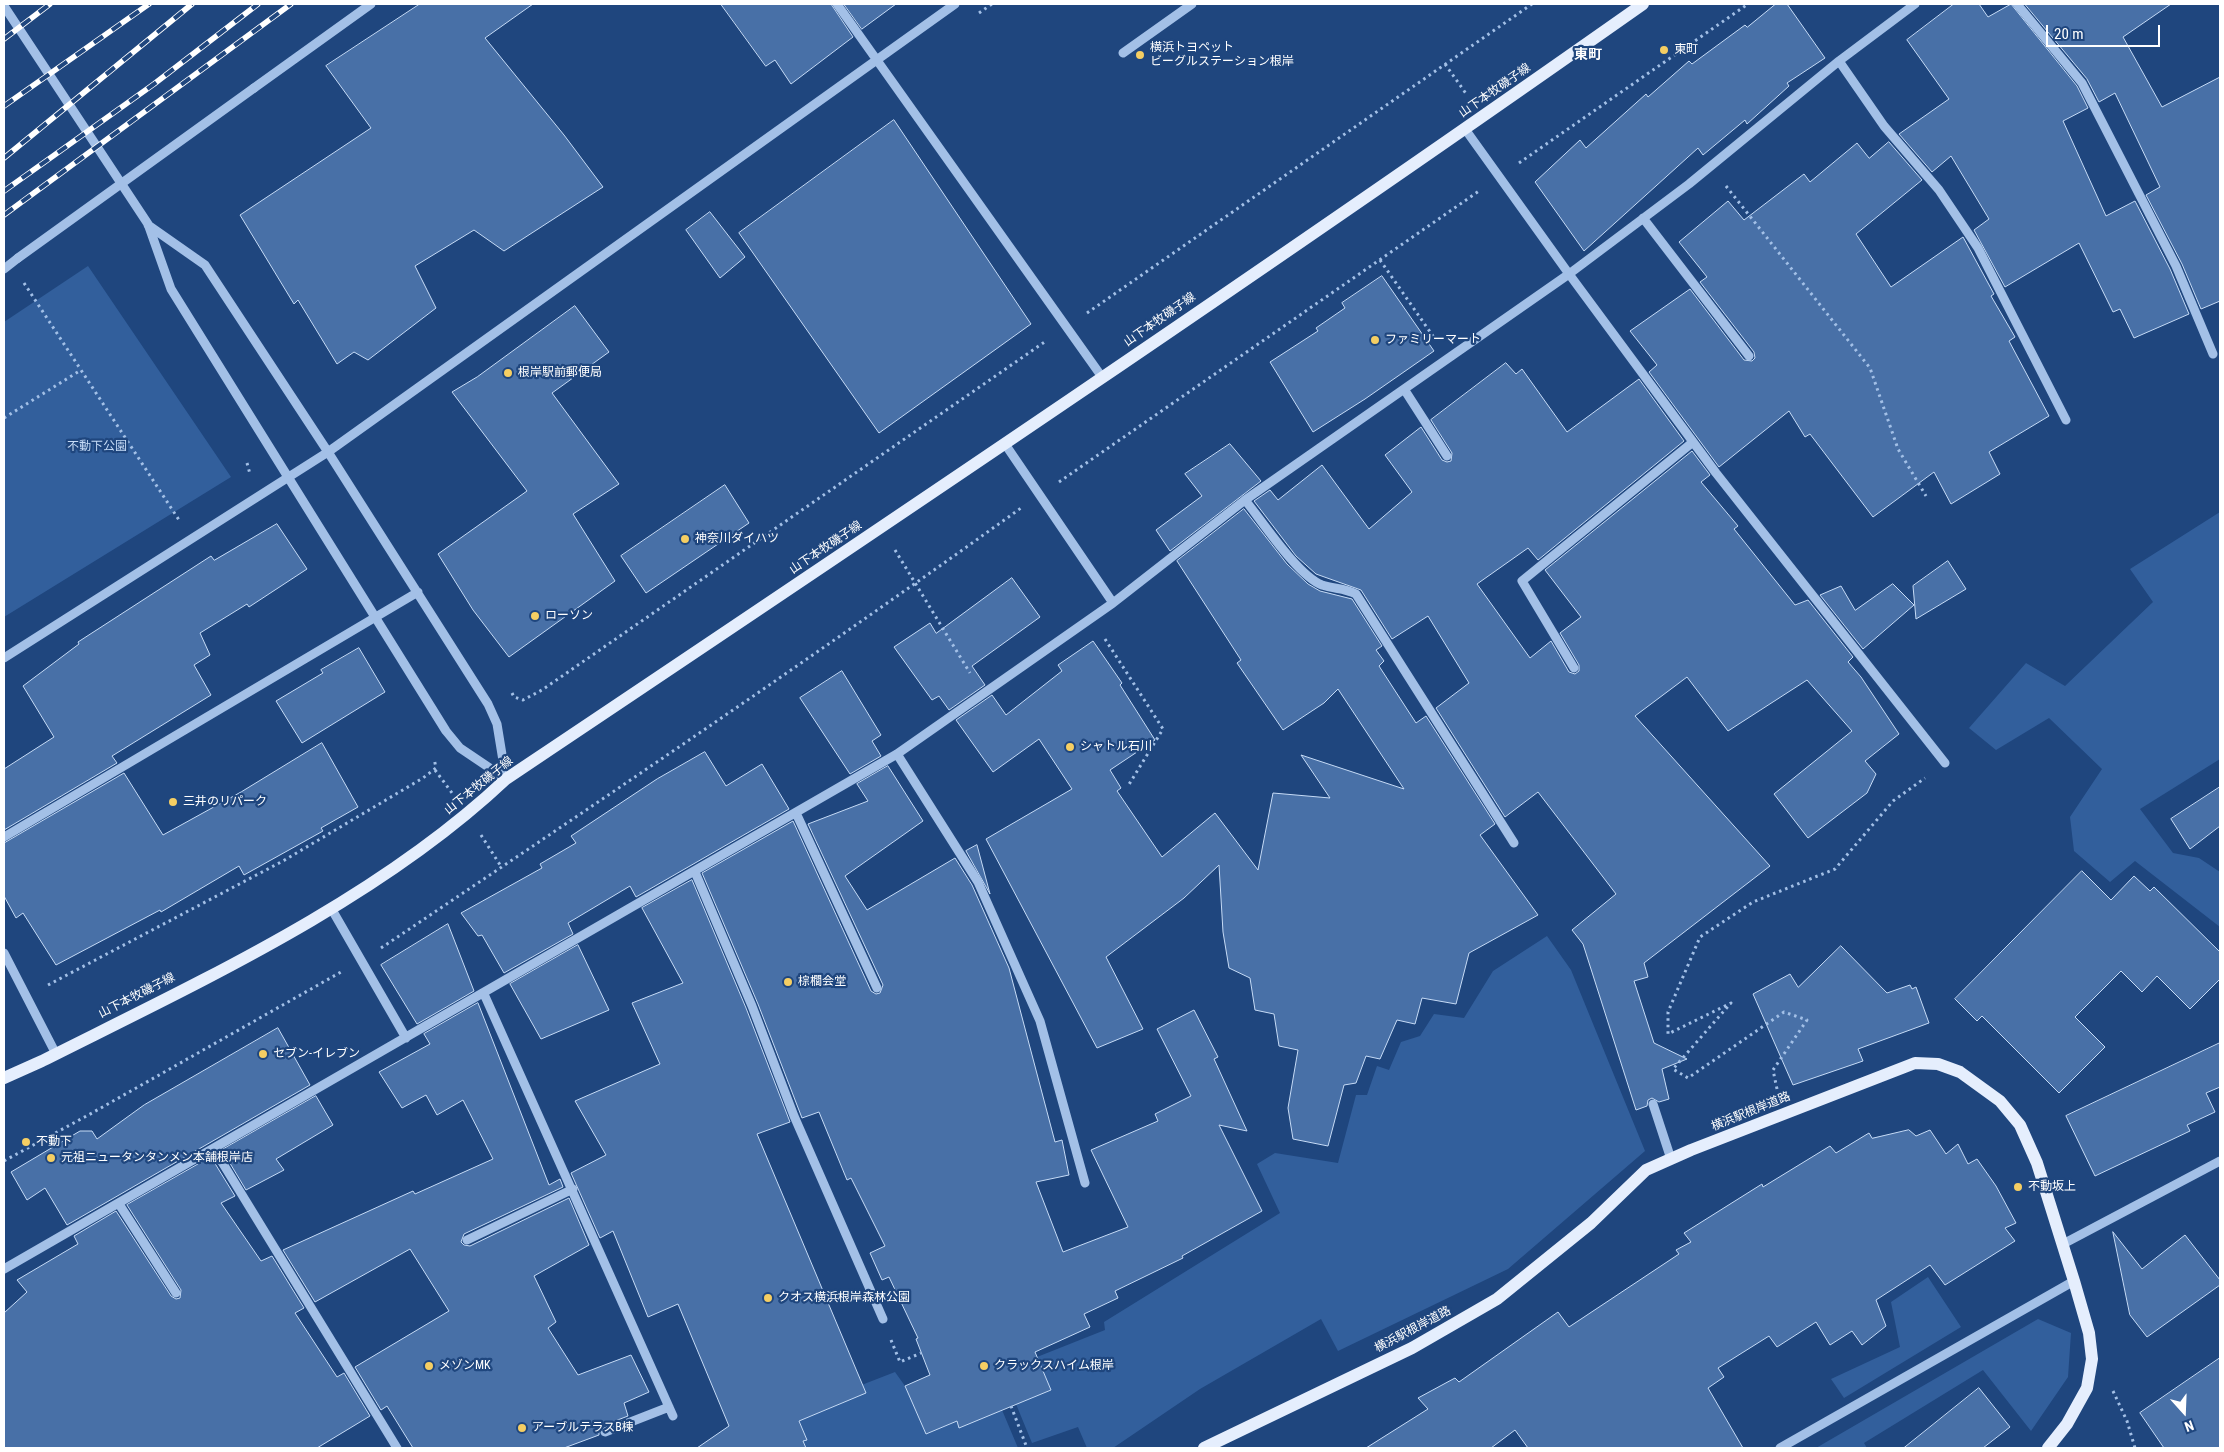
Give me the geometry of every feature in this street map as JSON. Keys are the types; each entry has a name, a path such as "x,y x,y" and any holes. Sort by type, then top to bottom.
{"main road":[{"name":"山下本牧磯子線","path":"4,1078 56,1054 285,936 373,882 468,815 506,779 1005,444 1466,129 1643,4"},
{"name":"横浜駅根岸道路","path":"1204,1448 1412,1348 1497,1299 1591,1223 1646,1170 1915,1063 1938,1064 1960,1072 2000,1101 2020,1125 2037,1163 2089,1333 2092,1359 2087,1388 2067,1424 2048,1448"}],"street":[{"path":"11,263 371,4"},
{"path":"837,4 1102,377"},
{"path":"4,658 288,480 955,4"},
{"path":"1123,53 1192,4"},
{"path":"4,1269 484,994 897,754 982,692 1112,603 1245,500 1569,274 1710,166 1839,61 1915,4"},
{"path":"2017,4 2082,83 2176,266 2213,354"},
{"path":"4,6 148,224 171,289 288,480 455,743 506,779"},
{"path":"1839,61 1884,126 1939,190 1978,248 2066,420"},
{"path":"1466,129 1569,274 1693,442 1944,764"},
{"path":"1643,218 1749,356"},
{"path":"148,224 205,265 328,452 488,704 497,724 506,779"},
{"path":"1404,389 1447,456"},
{"path":"1574,668 1522,581 1693,442"},
{"path":"1005,444 1112,603"},
{"path":"1245,500 1304,573 1322,585 1346,589 1356,594 1514,843"},
{"path":"4,837 418,592"},
{"path":"897,754 978,882 1040,1021 1085,1183"},
{"path":"796,813 877,988"},
{"path":"695,872 752,1006 794,1116 882,1318"},
{"path":"330,908 406,1038"},
{"path":"4,952 56,1054"},
{"path":"484,994 671,1411 605,1432"},
{"path":"1653,1104 1671,1159"},
{"path":"214,1149 396,1448"},
{"path":"2063,1244 2220,1161"},
{"path":"467,1240 573,1189"},
{"path":"119,1204 176,1294"},
{"path":"1780,1448 2074,1281"}],"path":[{"path":"1081,317 1532,4"},
{"path":"4,1160 101,1108 362,960 539,843 1748,4"},
{"path":"1710,166 1870,368 1898,449 1926,496"},
{"path":"1380,260 1437,342"},
{"path":"11,263 182,525"},
{"path":"509,689 519,699 531,698 1052,338"},
{"path":"4,418 81,370"},
{"path":"881,527 982,692"},
{"path":"1091,617 1163,729 1128,786"},
{"path":"27,996 283,861 423,778 436,768 436,762 429,750"},
{"path":"1784,1114 1773,1070 1807,1020 1784,1012 1688,1078 1673,1069 1731,1003 1668,1034 1668,1012 1700,937 1752,902 1835,869 1894,801 1944,764"},
{"path":"898,1356 900,1362 921,1353"},
{"path":"1011,1406 1027,1448"},
{"path":"2127,1421 2136,1448"}],"green space":[{"name":"不動下公園","path":"88,266 231,477 4,617 4,322"},
{"path":"2220,512 2220,759 2140,809 2173,853 2199,858 2220,872 2220,927 2135,861 2110,882 2074,851 2070,817 2102,769 2049,718 1996,750 1969,728 2026,663 2065,686 2153,602 2130,569"},
{"path":"1547,936 1571,970 1645,1151 1508,1269 1338,1351 1321,1319 1200,1389 1113,1448 1087,1448 1078,1427 1032,1443 1016,1404 1051,1390 1037,1357 1105,1330 1104,1322 1280,1213 1257,1164 1275,1153 1338,1163 1356,1095 1367,1095 1377,1066 1389,1070 1401,1042 1420,1036 1434,1014 1464,1018 1493,971"},
{"path":"1928,1277 1961,1327 1844,1398 1831,1379 1900,1347 1891,1302"},
{"path":"2038,1319 2071,1333 2068,1377 2031,1431 1983,1370 1864,1443 1867,1448 1816,1448"},
{"path":"895,1372 905,1386 926,1434 957,1421 959,1427 1002,1410 1018,1448 806,1448 803,1441 807,1439 799,1421 859,1396 859,1386"}],"building":[{"path":"420,4 533,4 485,38 564,135 603,187 504,251 474,230 415,266 436,308 368,360 354,352 337,364 298,300 294,304 240,215 371,128 326,66"},
{"path":"721,4 831,4 853,37 791,84 775,60 766,66"},
{"path":"844,4 896,4 862,29"},
{"path":"1776,4 1787,4 1825,58 1787,83 1789,86 1747,124 1745,120 1703,155 1698,148 1584,251 1535,182 1580,140 1586,148 1646,94 1648,97 1689,61 1692,64 1745,25 1747,27"},
{"path":"1954,4 1979,4 1988,17 2011,4 2077,86 2088,108 2063,121 2106,216 2135,201 2170,269 2189,314 2134,338 2120,309 2113,312 2079,243 2005,287 1974,230 1989,219 1951,156 1932,172 1899,134 1949,99 1907,40"},
{"path":"2025,4 2171,4 2123,37 2162,107 2220,77 2220,301 2201,309 2182,264 2146,195 2160,187 2115,93 2099,102 2087,79"},
{"path":"894,120 1031,324 879,433 739,233"},
{"path":"1889,142 1922,180 1856,234 1891,287 1963,237 1994,294 1991,296 2015,337 2009,341 2049,416 1989,452 2000,474 1951,504 1934,472 1873,517 1810,434 1805,437 1789,411 1719,467 1649,372 1657,365 1630,331 1690,289 1744,360 1752,361 1755,358 1754,352 1700,282 1707,277 1679,242 1728,201 1744,220 1804,174 1810,182 1857,143 1869,158"},
{"path":"710,212 745,257 720,278 686,230"},
{"name":"ファミリーマート","path":"1382,276 1434,351 1365,399 1313,432 1270,362 1318,331 1316,328 1345,308 1342,303"},
{"path":"575,306 609,352 552,393 619,484 573,514 615,581 509,657 473,610 438,554 527,491 452,392 477,377"},
{"path":"1506,363 1516,374 1522,369 1567,432 1639,379 1684,441 1538,560 1528,548 1477,584 1530,658 1551,641 1569,672 1575,674 1579,671 1579,665 1560,633 1581,617 1545,570 1692,451 1710,475 1701,482 1738,526 1734,529 1795,605 1808,600 1853,657 1848,662 1861,677 1899,734 1865,761 1876,774 1867,793 1808,838 1774,794 1852,731 1807,680 1728,731 1687,677 1635,716 1770,866 1644,963 1648,977 1634,981 1654,1043 1687,1059 1662,1069 1669,1099 1659,1102 1652,1098 1648,1100 1647,1106 1636,1110 1583,944 1572,930 1616,894 1538,792 1505,817 1436,708 1469,683 1428,616 1392,639 1361,590 1316,574 1296,556 1254,501 1270,490 1278,500 1322,465 1369,529 1412,492 1385,455 1421,427 1442,460 1451,461 1452,453 1431,420"},
{"path":"1230,444 1261,481 1170,551 1156,530 1202,496 1185,474"},
{"name":"神奈川ダイハツ","path":"725,485 749,523 646,593 621,556"},
{"path":"1244,509 1287,564 1308,584 1320,591 1352,599 1382,646 1376,650 1384,661 1379,666 1416,723 1426,716 1495,824 1480,835 1538,915 1469,953 1456,1004 1422,998 1415,1024 1397,1020 1380,1059 1366,1056 1356,1083 1344,1085 1328,1146 1293,1139 1288,1108 1298,1050 1279,1046 1274,1014 1255,1010 1250,978 1229,968 1223,932 1219,865 1184,898 1106,957 1143,1029 1097,1048 986,839 1072,789 1039,739 993,772 956,720 992,695 1006,715 1062,671 1058,665 1093,641 1122,683 1120,685 1155,740 1110,770 1121,788 1117,791 1162,857 1215,813 1258,870 1273,793 1330,798 1301,755 1404,789 1338,689 1324,703 1283,730 1237,663 1241,660 1177,561"},
{"path":"277,524 307,569 249,607 247,604 200,633 210,655 194,665 211,695 112,756 117,763 4,830 4,769 54,737 23,686 79,644 78,642 211,556 214,560"},
{"path":"1948,561 1966,589 1916,619 1913,586"},
{"path":"1012,578 1040,617 972,666 985,685 949,710 939,696 932,700 894,647 930,623 936,633"},
{"path":"1893,584 1914,605 1863,649 1820,595 1841,586 1855,610"},
{"path":"359,648 385,692 302,743 276,701 323,673 321,670"},
{"path":"842,671 881,735 872,741 881,756 850,774 800,698"},
{"path":"322,743 358,807 321,828 323,831 244,875 239,866 161,912 160,910 56,965 23,913 16,918 4,896 4,843 124,773 163,835 241,792"},
{"path":"705,752 726,786 762,764 789,809 636,897 630,886 568,923 573,934 504,973 482,935 478,936 461,913 542,868 540,864 576,843 571,836 657,779"},
{"path":"888,766 923,821 845,876 867,910 955,858 972,885 1009,968 1055,1142 1062,1140 1069,1175 1036,1182 1063,1252 1128,1227 1091,1150 1158,1121 1155,1114 1191,1096 1157,1029 1194,1010 1218,1057 1214,1059 1247,1131 1219,1125 1262,1211 1182,1256 1183,1258 1115,1291 1118,1298 1084,1314 1090,1327 1035,1352 1051,1390 959,1428 957,1421 926,1434 905,1386 930,1375 916,1339 918,1338 889,1277 882,1280 870,1253 885,1246 851,1178 847,1180 819,1112 802,1118 758,1004 702,873 793,821 871,991 876,994 880,993 883,985 808,824 868,801 857,784"},
{"path":"2220,787 2220,826 2190,849 2171,819"},
{"path":"977,845 990,894 966,851"},
{"path":"2082,871 2111,900 2134,876 2150,891 2154,887 2220,952 2220,979 2190,1009 2157,976 2142,992 2121,971 2075,1017 2105,1047 2059,1093 1982,1016 1977,1021 1955,999"},
{"path":"692,880 746,1008 790,1122 757,1134 866,1393 799,1421 807,1440 803,1441 806,1448 697,1448 729,1426 678,1304 648,1317 613,1231 600,1238 571,1173 606,1155 575,1101 660,1064 632,1003 683,983 642,908"},
{"path":"448,924 474,991 417,1024 381,965"},
{"path":"578,945 609,1010 541,1039 510,984"},
{"path":"1841,946 1887,993 1910,985 1912,989 1916,987 1929,1023 1858,1049 1863,1061 1793,1085 1753,994 1790,974 1798,987"},
{"path":"478,1003 549,1185 560,1179 563,1187 464,1234 461,1242 464,1245 470,1246 569,1198 589,1245 534,1276 556,1322 548,1328 578,1375 631,1355 649,1392 624,1403 628,1416 602,1426 599,1435 564,1448 413,1448 387,1406 381,1410 355,1367 449,1311 410,1249 315,1302 283,1250 413,1191 415,1194 493,1159 463,1100 437,1115 426,1095 402,1108 379,1072 430,1044 424,1034"},
{"path":"278,1028 310,1085 67,1225 45,1188 27,1200 11,1172 80,1131 92,1131 97,1139 144,1105"},
{"path":"2220,1043 2220,1087 2206,1093 2215,1112 2187,1125 2190,1131 2095,1176 2066,1116"},
{"path":"316,1096 333,1125 276,1159 284,1170 246,1190 222,1150"},
{"path":"1909,1130 1916,1136 1930,1130 1946,1154 1958,1144 1968,1164 1977,1159 1996,1186 2016,1223 2005,1228 2015,1241 1945,1285 1930,1265 1876,1300 1886,1326 1862,1345 1852,1331 1830,1345 1816,1322 1777,1347 1769,1336 1718,1368 1724,1377 1708,1388 1743,1448 1528,1448 1515,1430 1491,1448 1366,1448 1428,1409 1418,1398 1455,1378 1459,1382 1558,1312 1569,1327 1679,1254 1676,1250 1691,1242 1684,1233 1762,1184 1763,1187 1830,1146 1836,1153 1869,1133 1872,1138"},
{"path":"211,1157 235,1196 221,1203 261,1261 272,1256 304,1308 295,1313 337,1377 344,1373 370,1416 317,1448 4,1448 4,1313 27,1292 17,1280 78,1244 74,1236 116,1211 171,1296 176,1299 180,1298 181,1290 127,1205"},
{"path":"2113,1232 2142,1269 2185,1235 2220,1280 2220,1285 2147,1337 2130,1315"},
{"path":"2220,1358 2220,1448 2164,1448 2140,1413"},
{"path":"1979,1388 2010,1427 1983,1448 1904,1448"}],"railway":[{"path":"4,39 50,4"},
{"path":"4,106 149,4"},
{"path":"4,158 192,4"},
{"path":"4,191 154,84 258,4"},
{"path":"4,215 291,4"}],"place":[{"name":"東町","path":"1664,50"},
{"name":"横浜トヨペット ビーグルステーション根岸","path":"1140,55"},
{"name":"ファミリーマート","path":"1375,340"},
{"name":"根岸駅前郵便局","path":"508,373"},
{"name":"神奈川ダイハツ","path":"685,539"},
{"name":"ローソン","path":"535,616"},
{"name":"シャトル石川","path":"1070,747"},
{"name":"三井のリパーク","path":"173,802"},
{"name":"棕櫚会堂","path":"788,982"},
{"name":"セブン-イレブン","path":"263,1054"},
{"name":"不動下","path":"26,1142"},
{"name":"元祖ニュータンタンメン本舗根岸店","path":"51,1158"},
{"name":"不動坂上","path":"2018,1187"},
{"name":"クオス横浜根岸森林公園","path":"768,1298"},
{"name":"メゾンMK","path":"429,1366"},
{"name":"クラックスハイム根岸","path":"984,1366"},
{"name":"アーブルテラスB棟","path":"522,1428"}],"district":[{"name":"東町","path":"1588,55"}]}
